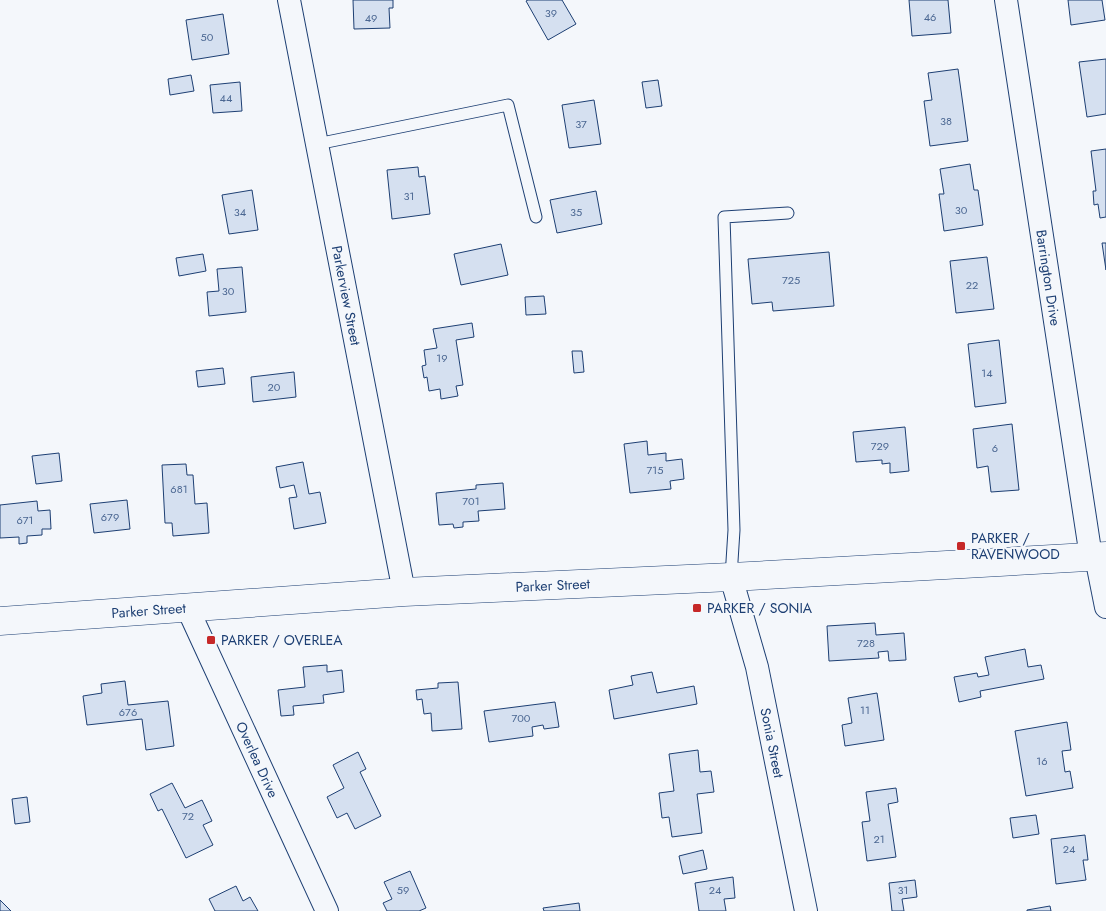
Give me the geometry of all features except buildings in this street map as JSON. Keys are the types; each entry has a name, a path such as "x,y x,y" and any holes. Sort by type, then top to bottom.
{"main road":[{"name":"Parker Street","path":"0,621 404,592 1098,557"}],"street":[{"name":"Parkerview Street","path":"289,0 404,592"},
{"name":"Barrington Drive","path":"1006,0 1106,607"},
{"name":"Sonia Street","path":"731,577 757,667 806,911"},
{"name":"Overlea Drive","path":"187,607 327,911"}],"lane":[{"path":"317,144 508,105 536,217"},
{"path":"731,577 734,530 724,217 788,213"}],"place":[{"name":"PARKER / RAVENWOOD","path":"961,546"},
{"name":"PARKER / SONIA","path":"697,608"},
{"name":"PARKER / OVERLEA","path":"211,640"}]}
